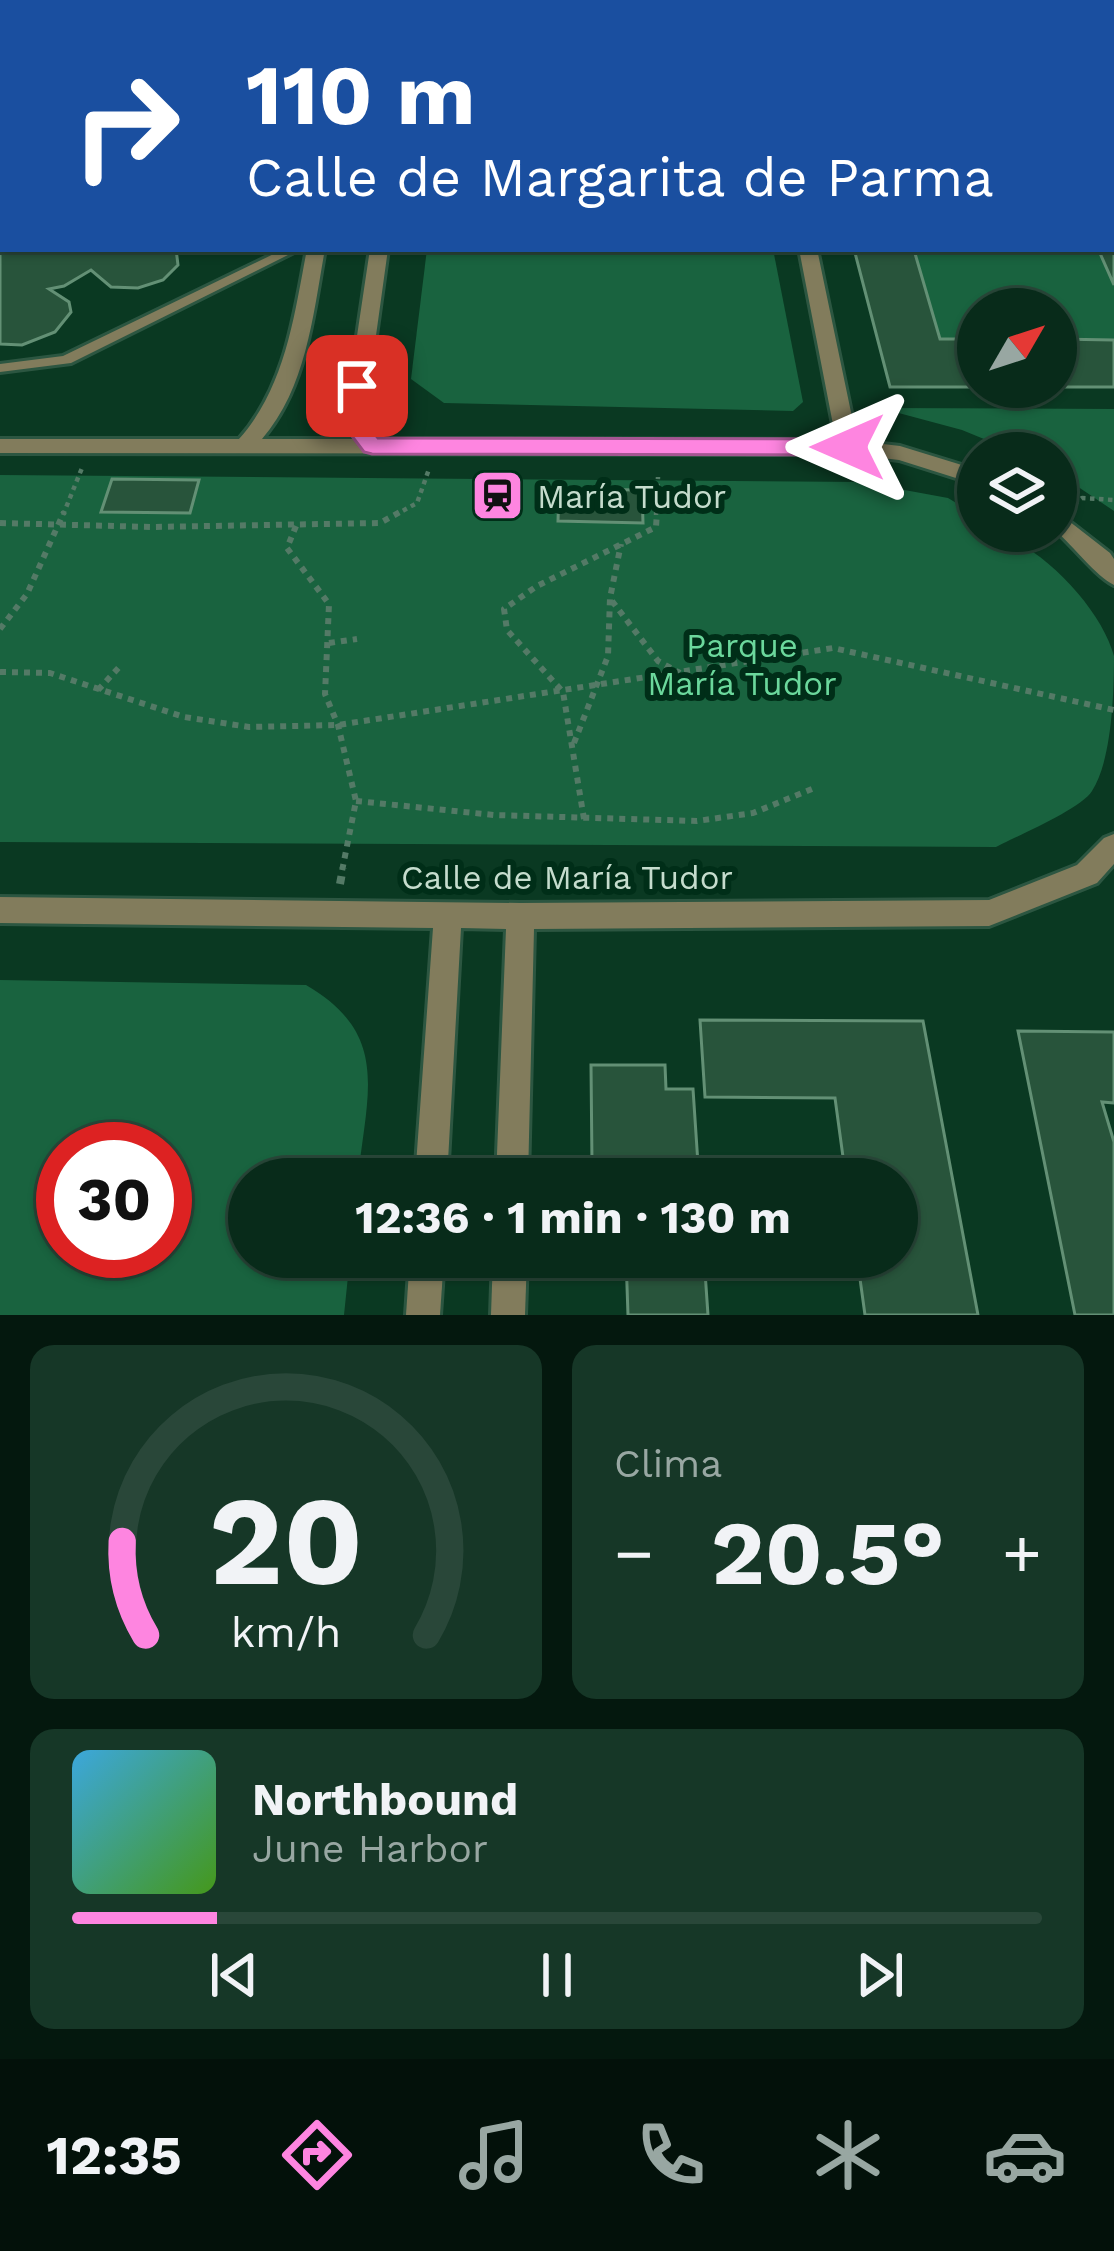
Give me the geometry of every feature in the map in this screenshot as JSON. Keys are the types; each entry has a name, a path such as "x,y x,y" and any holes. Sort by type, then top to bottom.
{"street":[{"path":"245,446 267,425 286,386 315,252"},
{"path":"372,446 354,423 379,252"},
{"path":"809,252 848,447"},
{"path":"0,446 848,447 900,453 957,471"},
{"path":"1077,527 1114,576"},
{"name":"Calle de María Tudor","path":"0,910 520,916 988,913 1087,874 1114,846"},
{"path":"432,1158 448,913"},
{"path":"513,1158 520,916"},
{"path":"423,1315 426,1278"},
{"path":"508,1315 509,1278"}],"lane":[{"path":"0,368 50,366 66,360 288,252"}],"path":[{"path":"0,628 17,611 41,570 89,446"},
{"path":"0,523 380,523 417,502 432,446"},
{"path":"584,819 563,692 507,630 504,609 537,586 656,527 658,477"},
{"path":"1077,502 1082,498 1114,500"},
{"path":"296,526 287,548 311,574 328,604 325,694 338,725 356,801 333,913"},
{"path":"572,746 608,656 610,598 620,544"},
{"path":"610,598 658,661 682,674"},
{"path":"329,643 357,639"},
{"path":"0,672 50,674 184,717 249,727 338,725 833,647 1114,710"},
{"path":"98,690 122,664"},
{"path":"356,801 426,812 662,826 729,820 783,805 812,789"}],"green space":[{"path":"427,252 774,252 803,402 793,411 444,403 411,379"},
{"path":"915,252 1099,252 1114,285 1114,340 1077,339 1077,288 957,288 957,339 940,339"},
{"path":"880,408 1114,409 1114,511 1077,486 1077,432 962,430"},
{"name":"Parque María Tudor","path":"0,475 861,482 957,503 957,552 1032,552 1040,557 1095,615 1114,656 1108,744 1092,791 1062,814 996,847 0,842"},
{"path":"0,980 306,985 333,1004 352,1025 367,1069 360,1158 228,1158 228,1278 348,1278 344,1315 0,1315"}],"building":[{"path":"0,252 176,252 178,265 163,280 138,288 111,287 91,270 49,289 69,302 71,312 55,332 22,345 0,344"},
{"path":"855,252 915,252 940,339 957,339 957,387 890,387"},
{"path":"1099,252 1114,252 1114,285"},
{"path":"1077,339 1114,340 1114,387 1077,387"},
{"path":"112,479 199,480 190,513 101,512"},
{"path":"559,489 642,490 643,523 558,521"},
{"path":"700,1020 923,1021 978,1315 865,1315 860,1278 918,1278 918,1158 843,1158 835,1098 705,1097"},
{"path":"1018,1031 1114,1032 1114,1103 1102,1102 1114,1142 1114,1315 1075,1315"},
{"path":"591,1065 665,1065 666,1089 693,1089 698,1158 592,1158"},
{"path":"627,1278 705,1278 708,1315 628,1315"}],"place":[{"name":"María Tudor","path":"498,496"}],"route":[{"path":"357,386 354,423 372,446 848,447"}]}
